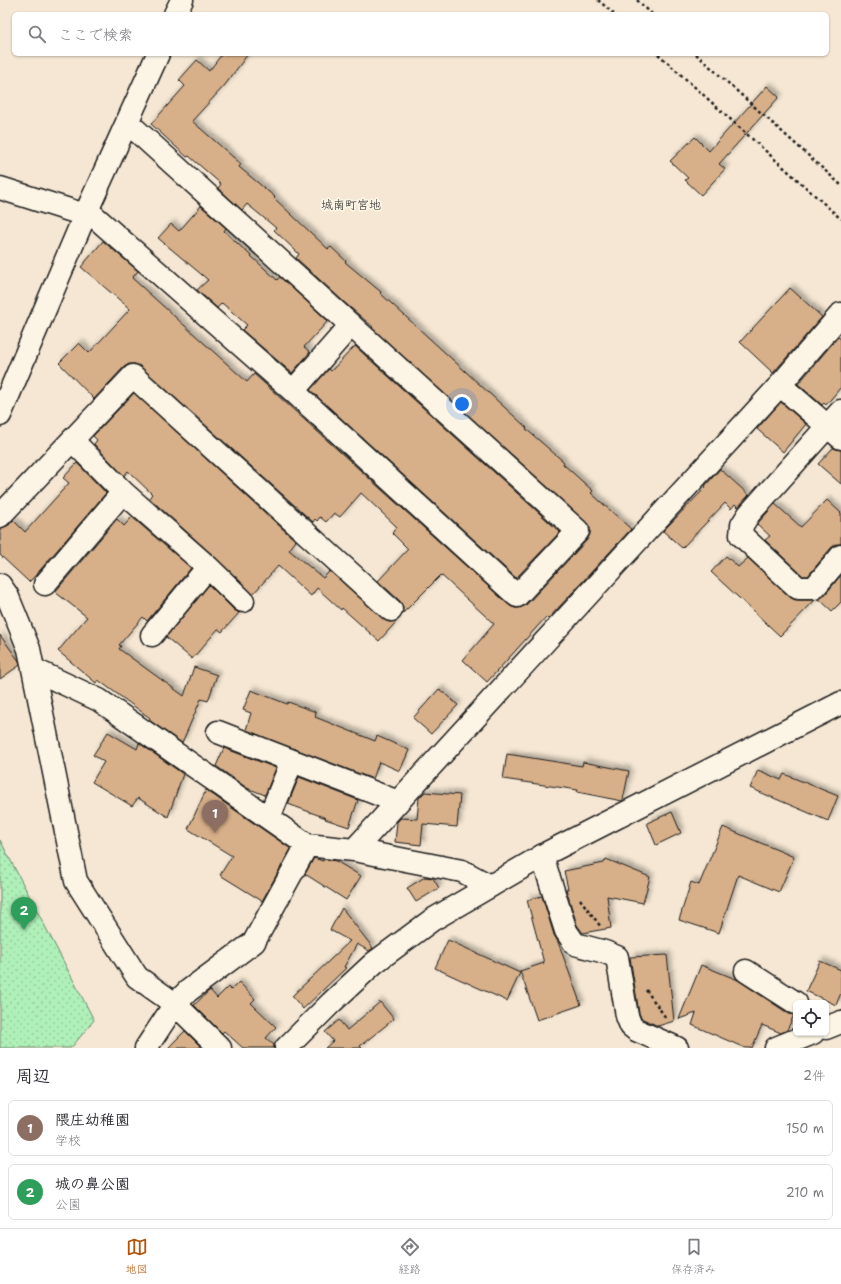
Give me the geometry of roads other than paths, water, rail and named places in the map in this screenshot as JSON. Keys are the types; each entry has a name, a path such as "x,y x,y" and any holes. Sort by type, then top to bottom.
{"street":[{"path":"176,12 182,0"},
{"path":"0,415 86,213 157,56"},
{"path":"0,188 86,213 293,391 517,596 578,531 127,122"},
{"path":"354,850 780,385 841,314"},
{"path":"293,391 351,325"},
{"path":"0,516 134,376 391,610"},
{"path":"780,385 837,425 749,514 742,525 741,535 798,588 814,588 841,556"},
{"path":"72,440 123,492 244,601"},
{"path":"45,584 123,492"},
{"path":"152,635 208,567"},
{"path":"0,585 8,595 29,649 76,881 137,977 175,1004 220,1048"},
{"path":"34,669 100,700 307,845 354,850 462,871 490,886"},
{"path":"286,1048 374,963 432,920 542,856 841,704"},
{"path":"218,732 398,802"},
{"path":"269,818 292,761"},
{"path":"146,1048 175,1004 188,991 254,942 307,845"},
{"path":"542,856 566,931 575,944 605,952 617,958 627,1016 631,1026 636,1030 676,1048"},
{"path":"746,971 793,1001"},
{"path":"776,1048 804,1036"}],"place":[{"name":"隈庄幼稚園","path":"215,833"},
{"name":"城の鼻公園","path":"24,930"}],"district":[{"name":"城南町宮地","path":"351,205"}]}
